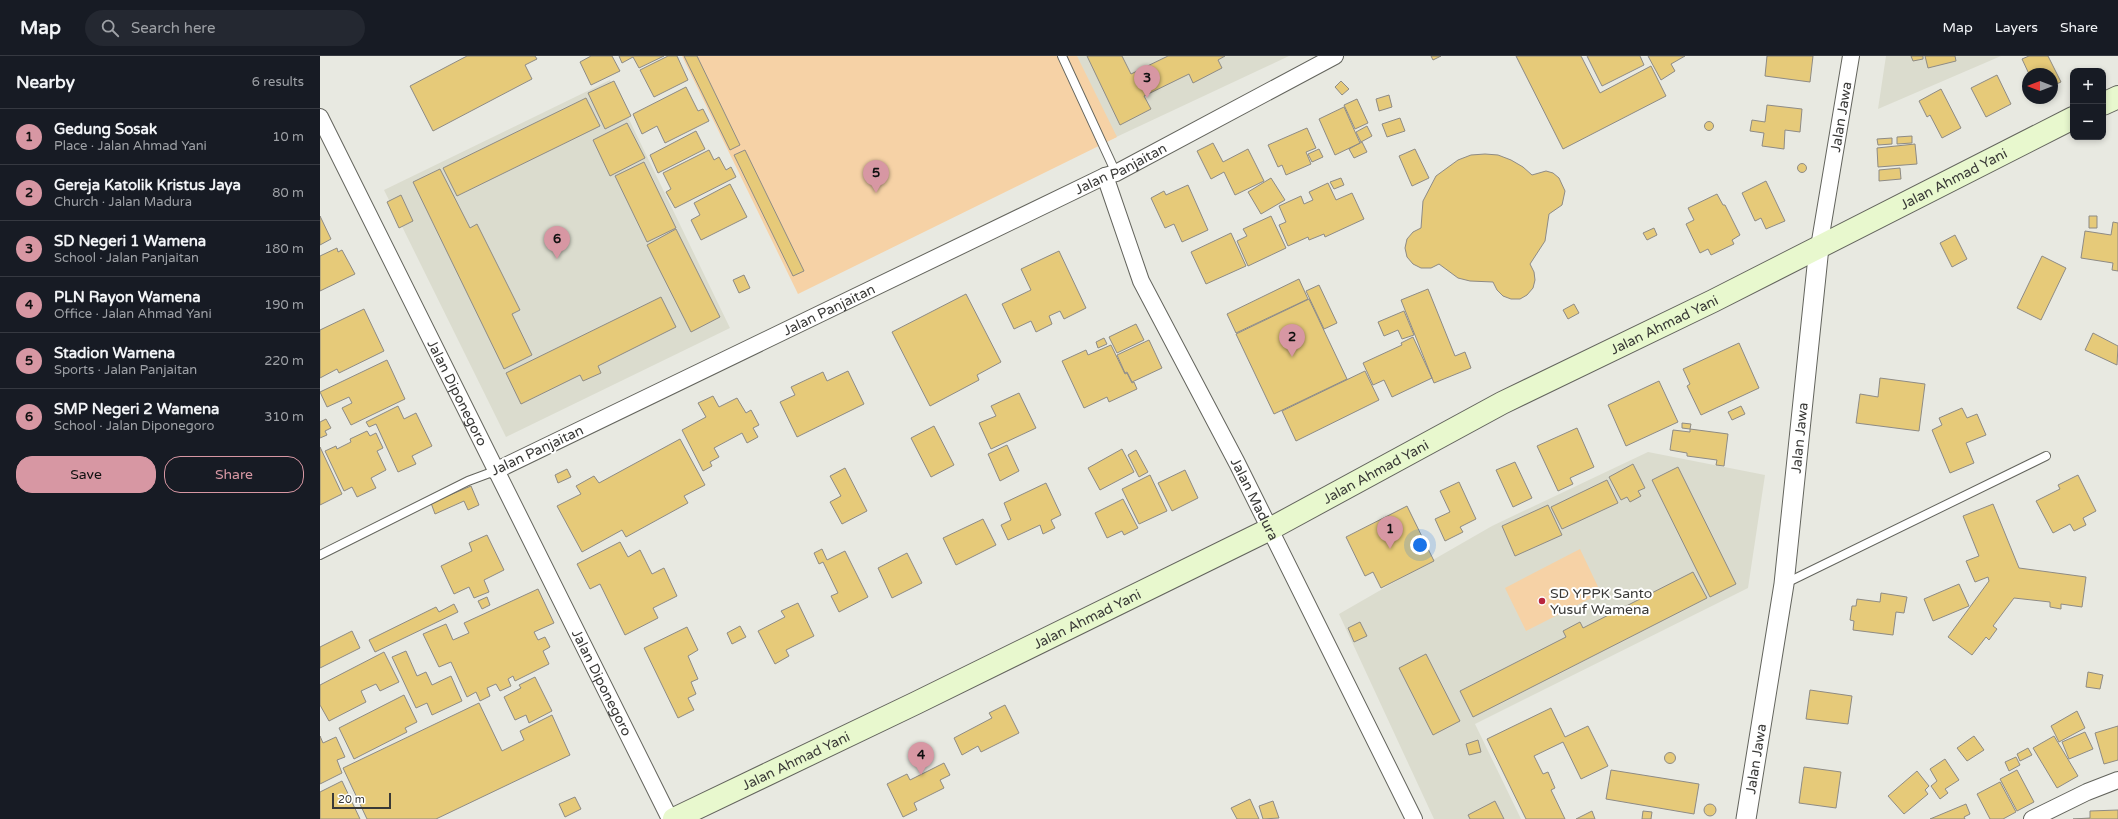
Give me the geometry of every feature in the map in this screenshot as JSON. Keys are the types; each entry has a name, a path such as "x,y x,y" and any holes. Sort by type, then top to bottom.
{"main road":[{"path":"2106,103 2118,97"},
{"name":"Jalan Ahmad Yani","path":"674,819 916,703 1270,529 1502,403 1713,301 2070,120"}],"street":[{"name":"Jalan Panjaitan","path":"495,471 1110,174 1334,56"},
{"name":"Jalan Jawa","path":"1746,819 1784,584 1819,247 1851,56"},
{"name":"Jalan Diponegoro","path":"320,117 495,471 670,819"},
{"name":"Jalan Madura","path":"1110,174 1141,281 1270,529 1414,819"},
{"path":"2032,819 2087,792 2118,780"}],"lane":[{"path":"1062,56 1110,174"},
{"path":"1784,584 2046,456"},
{"name":"Jalan Panjaitan","path":"320,555 468,481 495,471"}],"shaded area":[{"path":"682,56 1077,56 1117,137 798,294"},
{"path":"1073,56 1289,56 1112,139"},
{"path":"1886,56 2001,56 1878,109"},
{"path":"610,80 730,328 506,437 384,190"},
{"name":"SD YPPK Santo Yusuf Wamena","path":"1648,452 1765,475 1748,588 1475,724 1521,819 1434,819 1339,614 1492,526"},
{"path":"1580,549 1601,593 1526,631 1505,588"}],"building":[{"path":"467,56 535,56 537,59 525,65 532,79 433,131 410,86"},
{"path":"591,56 612,56 620,71 591,85 580,62"},
{"path":"619,56 664,56 639,68 633,57 622,63"},
{"path":"668,56 677,56 688,80 654,97 640,70"},
{"path":"684,56 697,56 740,145 730,150"},
{"path":"1087,56 1122,56 1131,74 1168,56 1225,56 1218,60 1222,68 1193,83 1189,74 1144,96 1151,109 1120,125"},
{"path":"1431,56 1441,56 1433,60"},
{"path":"1516,56 1581,56 1600,93 1651,66 1666,96 1563,149"},
{"path":"1587,56 1640,56 1644,65 1602,86"},
{"path":"1648,56 1685,56 1671,64 1675,71 1661,80"},
{"path":"1767,56 1813,56 1810,82 1765,76"},
{"path":"1911,56 1923,56 1923,59 1913,61"},
{"path":"1925,56 1955,56 1956,61 1928,68"},
{"path":"2029,56 2048,56 2054,68 2026,68 2022,59"},
{"path":"1997,75 2011,104 1986,117 1971,88"},
{"path":"2058,76 2061,82 2058,83"},
{"path":"614,81 631,116 605,129 588,93"},
{"path":"1341,81 1349,89 1342,95 1335,87"},
{"path":"686,87 698,111 703,109 709,121 665,143 657,126 642,134 633,114"},
{"path":"1941,89 1961,128 1942,138 1930,115 1927,117 1919,101"},
{"path":"1389,95 1392,107 1379,111 1376,99"},
{"path":"586,98 600,126 457,196 443,168"},
{"path":"1357,99 1368,123 1355,129 1344,105"},
{"path":"1767,105 1802,109 1800,132 1785,130 1784,149 1762,146 1764,133 1750,131 1752,120 1765,122"},
{"path":"1344,107 1360,143 1335,155 1319,119"},
{"path":"1400,118 1405,131 1387,137 1382,124"},
{"path":"1709,121 1714,126 1709,131 1704,126"},
{"path":"627,123 645,158 610,176 593,140"},
{"path":"1367,126 1372,136 1361,142 1356,132"},
{"path":"1307,128 1316,148 1306,152 1311,164 1286,175 1282,165 1278,167 1268,145"},
{"path":"696,131 705,149 658,173 650,155"},
{"path":"1912,136 1912,143 1897,144 1897,137"},
{"path":"1892,138 1892,144 1878,145 1877,139"},
{"path":"1362,142 1367,152 1354,158 1349,149"},
{"path":"1213,143 1223,162 1248,149 1264,181 1235,195 1224,172 1211,179 1197,151"},
{"path":"1915,144 1917,164 1878,167 1877,148"},
{"path":"1319,149 1323,157 1312,162 1308,154"},
{"path":"1415,149 1429,178 1412,186 1399,156"},
{"path":"709,150 714,160 719,157 726,170 731,167 736,177 675,208 666,192 671,189 663,173"},
{"path":"745,150 804,271 793,276 734,155"},
{"path":"1471,155 1498,155 1511,160 1523,167 1532,175 1546,171 1553,173 1559,178 1565,191 1562,205 1549,214 1545,241 1530,264 1534,272 1535,280 1533,288 1527,295 1520,299 1511,299 1503,296 1497,290 1493,282 1470,281 1458,278 1439,264 1431,268 1421,268 1413,264 1407,257 1405,248 1407,239 1413,232 1421,228 1423,201 1436,176 1458,160"},
{"path":"644,162 676,228 647,242 615,176"},
{"path":"1800,164 1804,164 1806,168 1804,172 1800,172 1798,170 1798,166"},
{"path":"1900,168 1901,179 1879,181 1879,170"},
{"path":"440,169 470,228 477,224 520,310 512,314 532,355 504,369 413,182"},
{"path":"1271,178 1285,200 1261,214 1248,192"},
{"path":"1341,178 1344,185 1334,189 1330,182"},
{"path":"1766,181 1785,221 1766,229 1761,218 1755,221 1742,193"},
{"path":"1328,183 1336,200 1352,193 1364,219 1325,237 1324,234 1309,240 1308,237 1288,246 1279,225 1286,222 1279,206 1301,196 1304,204 1313,200 1309,192"},
{"path":"730,184 747,217 701,240 691,220 700,215 694,203"},
{"path":"1188,185 1208,230 1182,242 1174,224 1165,228 1151,198 1164,191 1166,195"},
{"path":"1717,194 1723,205 1725,205 1740,235 1732,240 1734,244 1711,255 1708,249 1700,253 1686,224 1694,220 1688,208"},
{"path":"401,195 413,221 399,228 387,202"},
{"path":"320,216 331,239 320,245"},
{"path":"1271,216 1286,248 1248,266 1237,241 1247,236 1243,229"},
{"path":"2089,216 2097,216 2097,228 2089,228"},
{"path":"2113,222 2118,223 2118,271 2112,270 2113,263 2081,258 2085,231 2111,235"},
{"path":"1654,228 1657,235 1647,240 1643,233"},
{"path":"676,229 720,317 691,332 647,245"},
{"path":"1231,233 1246,266 1206,284 1191,252"},
{"path":"1955,235 1967,259 1952,267 1940,243"},
{"path":"337,248 338,252 342,250 355,274 320,291 320,256"},
{"path":"1059,251 1086,308 1064,319 1060,311 1049,316 1052,324 1036,332 1031,321 1014,329 1002,304 1031,290 1021,269"},
{"path":"2042,256 2066,268 2041,320 2017,308"},
{"path":"744,275 750,288 739,293 733,280"},
{"path":"1299,279 1308,299 1236,333 1227,314"},
{"path":"1319,285 1337,323 1324,329 1306,291"},
{"path":"1428,289 1455,356 1465,352 1471,368 1434,383 1401,300"},
{"path":"966,294 1001,362 977,375 979,380 930,406 892,332"},
{"path":"661,297 676,327 598,366 601,373 583,381 580,375 521,404 506,373"},
{"path":"1309,299 1347,379 1274,414 1236,334"},
{"path":"1574,304 1579,313 1568,319 1563,310"},
{"path":"364,309 384,351 339,373 337,369 320,378 320,330"},
{"path":"1404,311 1414,335 1402,339 1398,330 1384,336 1378,322"},
{"path":"1136,324 1144,340 1117,353 1109,337"},
{"path":"2093,333 2118,346 2117,365 2085,350"},
{"path":"1413,337 1432,378 1392,397 1384,380 1373,385 1363,363 1402,345 1401,343"},
{"path":"1104,338 1107,344 1098,348 1096,342"},
{"path":"1149,340 1162,368 1132,382 1127,372 1125,373 1117,355"},
{"path":"1739,343 1759,388 1701,415 1687,386 1690,384 1683,369"},
{"path":"1111,345 1125,374 1127,373 1137,389 1109,402 1107,397 1084,408 1062,361 1086,350 1088,355"},
{"path":"387,360 405,399 351,425 342,408 352,403 349,397 327,407 320,392"},
{"path":"848,371 864,404 797,437 780,402 795,395 791,387 823,372 827,381"},
{"path":"1365,371 1379,400 1296,441 1282,411"},
{"path":"1880,378 1925,384 1919,431 1856,423 1860,394 1878,397"},
{"path":"1659,381 1678,422 1626,446 1608,405"},
{"path":"1019,393 1036,428 991,449 979,423 996,416 991,406"},
{"path":"713,396 719,407 737,398 746,413 751,410 759,425 753,428 758,437 747,443 742,433 714,448 719,457 710,462 712,466 703,471 682,430 706,417 698,403"},
{"path":"398,406 404,419 416,413 432,446 412,456 416,464 398,472 376,424 369,427 366,422"},
{"path":"1741,406 1745,414 1732,420 1728,412"},
{"path":"1962,408 1967,418 1977,414 1986,435 1966,443 1974,463 1950,473 1932,430 1942,425 1939,418"},
{"path":"326,419 331,428 325,431 327,435 320,438 320,422"},
{"path":"1682,423 1691,424 1690,429 1682,428"},
{"path":"934,426 954,465 931,477 911,438"},
{"path":"1577,428 1594,467 1570,478 1573,484 1558,491 1537,446"},
{"path":"1690,429 1728,434 1724,466 1716,465 1717,460 1687,456 1687,453 1670,450 1673,430 1690,432"},
{"path":"367,431 370,436 376,433 383,448 377,451 386,470 371,478 376,488 357,497 352,487 344,491 325,451 336,446 337,449 351,442 350,439"},
{"path":"680,439 705,485 684,496 688,503 626,537 622,530 582,552 557,506 581,494 576,486 594,476 599,483"},
{"path":"1007,445 1019,471 1000,481 988,454"},
{"path":"320,447 342,494 320,505"},
{"path":"1122,449 1134,472 1100,490 1088,468"},
{"path":"1136,450 1148,472 1139,477 1128,455"},
{"path":"1515,462 1532,498 1513,507 1496,470"},
{"path":"1633,464 1645,488 1638,491 1641,496 1630,502 1627,497 1621,500 1609,477"},
{"path":"1678,467 1736,584 1710,597 1652,480"},
{"path":"845,468 867,511 842,524 830,502 841,496 830,476"},
{"path":"567,469 571,477 558,483 555,475"},
{"path":"1185,470 1198,498 1172,511 1158,483"},
{"path":"1150,475 1167,511 1139,524 1122,489"},
{"path":"2078,475 2096,511 2083,518 2086,525 2074,531 2070,524 2053,533 2036,501 2060,489 2058,485"},
{"path":"1607,480 1618,503 1562,529 1551,507"},
{"path":"1459,482 1476,519 1460,527 1463,532 1445,541 1435,519 1450,512 1440,491"},
{"path":"1046,483 1061,515 1051,520 1055,528 1043,534 1040,525 1008,540 1001,525 1011,520 1004,503"},
{"path":"471,486 479,505 468,510 464,501 435,514 431,503"},
{"path":"1123,499 1138,528 1124,535 1122,531 1107,538 1095,513"},
{"path":"1993,504 2019,568 2086,577 2082,607 2061,604 2061,609 2050,607 2050,602 2014,598 1993,626 1997,629 1989,640 1986,637 1972,655 1948,637 1989,581 1988,577 1975,582 1966,561 1979,556 1963,516"},
{"path":"1548,505 1562,535 1515,556 1502,526"},
{"path":"1407,506 1434,561 1381,588 1373,572 1365,576 1346,537"},
{"path":"983,519 996,545 956,565 943,538"},
{"path":"487,535 504,570 484,580 489,592 474,598 469,587 454,594 441,566 472,551 469,543"},
{"path":"620,542 628,557 640,550 652,574 664,568 677,596 653,608 658,618 625,635 600,584 590,589 577,564"},
{"path":"822,549 827,560 845,551 868,597 839,612 831,596 838,593 823,562 819,564 814,553"},
{"path":"907,553 922,583 892,598 878,568"},
{"path":"1693,572 1707,598 1473,717 1460,691 1566,637 1563,631 1580,622 1583,628"},
{"path":"1959,584 1969,606 1933,621 1924,599"},
{"path":"538,589 554,623 534,632 538,640 545,637 550,647 543,651 549,664 515,681 513,676 508,679 511,686 500,691 496,684 487,688 490,696 480,701 476,692 467,697 451,662 439,667 423,634 446,624 453,640 469,633 464,623"},
{"path":"1881,593 1907,597 1904,613 1896,612 1893,635 1853,630 1854,621 1850,620 1852,606 1856,606 1857,599 1880,602"},
{"path":"487,597 490,605 482,609 478,601"},
{"path":"798,603 814,636 786,650 789,656 775,664 758,631 785,617 781,611"},
{"path":"454,604 458,612 375,652 369,640 436,607 439,612"},
{"path":"1360,622 1367,636 1354,642 1348,628"},
{"path":"740,626 746,637 732,644 727,633"},
{"path":"687,627 698,650 688,656 698,679 691,682 696,694 688,698 694,710 678,718 644,648"},
{"path":"352,631 360,648 320,668 320,647"},
{"path":"406,651 417,676 426,672 432,685 451,676 462,701 432,715 427,703 416,708 392,657"},
{"path":"384,652 399,682 380,691 376,684 361,691 366,702 329,721 320,705 320,685"},
{"path":"1426,654 1460,721 1433,735 1399,668"},
{"path":"2088,672 2103,675 2100,689 2086,687"},
{"path":"535,677 552,711 529,723 526,715 515,720 504,697 521,688 519,685"},
{"path":"1810,690 1852,696 1848,724 1806,719"},
{"path":"404,695 417,722 405,728 407,732 354,759 339,728"},
{"path":"479,703 502,751 524,740 520,731 552,715 570,755 436,819 367,819 343,768"},
{"path":"1005,705 1019,733 981,752 978,746 962,755 954,738 992,718 989,713"},
{"path":"1551,708 1565,737 1588,726 1608,766 1581,779 1563,742 1534,756 1543,774 1548,772 1555,788 1551,790 1565,819 1526,819 1487,739"},
{"path":"2077,711 2085,728 2059,742 2051,726"},
{"path":"2118,726 2118,760 2104,764 2095,733"},
{"path":"2085,732 2093,749 2069,759 2062,742"},
{"path":"320,736 323,743 336,737 345,757 337,760 342,773 320,784"},
{"path":"1974,736 1984,750 1967,761 1957,748"},
{"path":"2054,736 2078,776 2057,788 2033,748"},
{"path":"1478,740 1481,752 1469,755 1466,744"},
{"path":"2028,748 2032,755 2020,761 2017,754"},
{"path":"1670,752 1674,754 1676,758 1674,762 1670,764 1666,762 1664,758 1666,754"},
{"path":"2016,757 2020,765 2009,771 2005,762"},
{"path":"1945,759 1959,780 1945,789 1948,793 1940,799 1931,786 1937,781 1930,769"},
{"path":"944,763 950,775 940,780 944,788 914,803 917,810 903,817 887,784 907,774 910,780"},
{"path":"1804,767 1841,772 1836,808 1799,803"},
{"path":"1611,770 1699,784 1694,814 1606,799"},
{"path":"2017,770 2034,802 2017,811 2000,779"},
{"path":"1917,771 1929,786 1925,790 1928,794 1904,814 1888,796"},
{"path":"342,781 360,819 320,819 320,792"},
{"path":"2000,782 2016,812 2003,819 1990,819 1977,794"},
{"path":"575,797 581,809 565,817 559,804"},
{"path":"1250,799 1259,819 1237,819 1231,808"},
{"path":"1273,801 1279,818 1263,819 1259,806"},
{"path":"1495,801 1504,819 1470,819 1468,815"},
{"path":"1708,804 1712,804 1716,810 1712,816 1708,816 1704,812 1704,808"},
{"path":"1966,804 1970,814 1964,817 1965,819 1930,819"},
{"path":"2118,810 2118,819 2073,819 2090,818 2090,811"},
{"path":"1592,811 1595,819 1576,819"},
{"path":"1643,811 1652,812 1651,819 1642,819"}],"place":[{"name":"SD Negeri 1 Wamena","path":"1147,98"},
{"name":"Stadion Wamena","path":"876,193"},
{"name":"SMP Negeri 2 Wamena","path":"557,259"},
{"name":"Gereja Katolik Kristus Jaya","path":"1292,357"},
{"name":"Gedung Sosak","path":"1390,549"},
{"name":"SD YPPK Santo Yusuf Wamena","path":"1542,601"},
{"name":"PLN Rayon Wamena","path":"921,775"}]}
